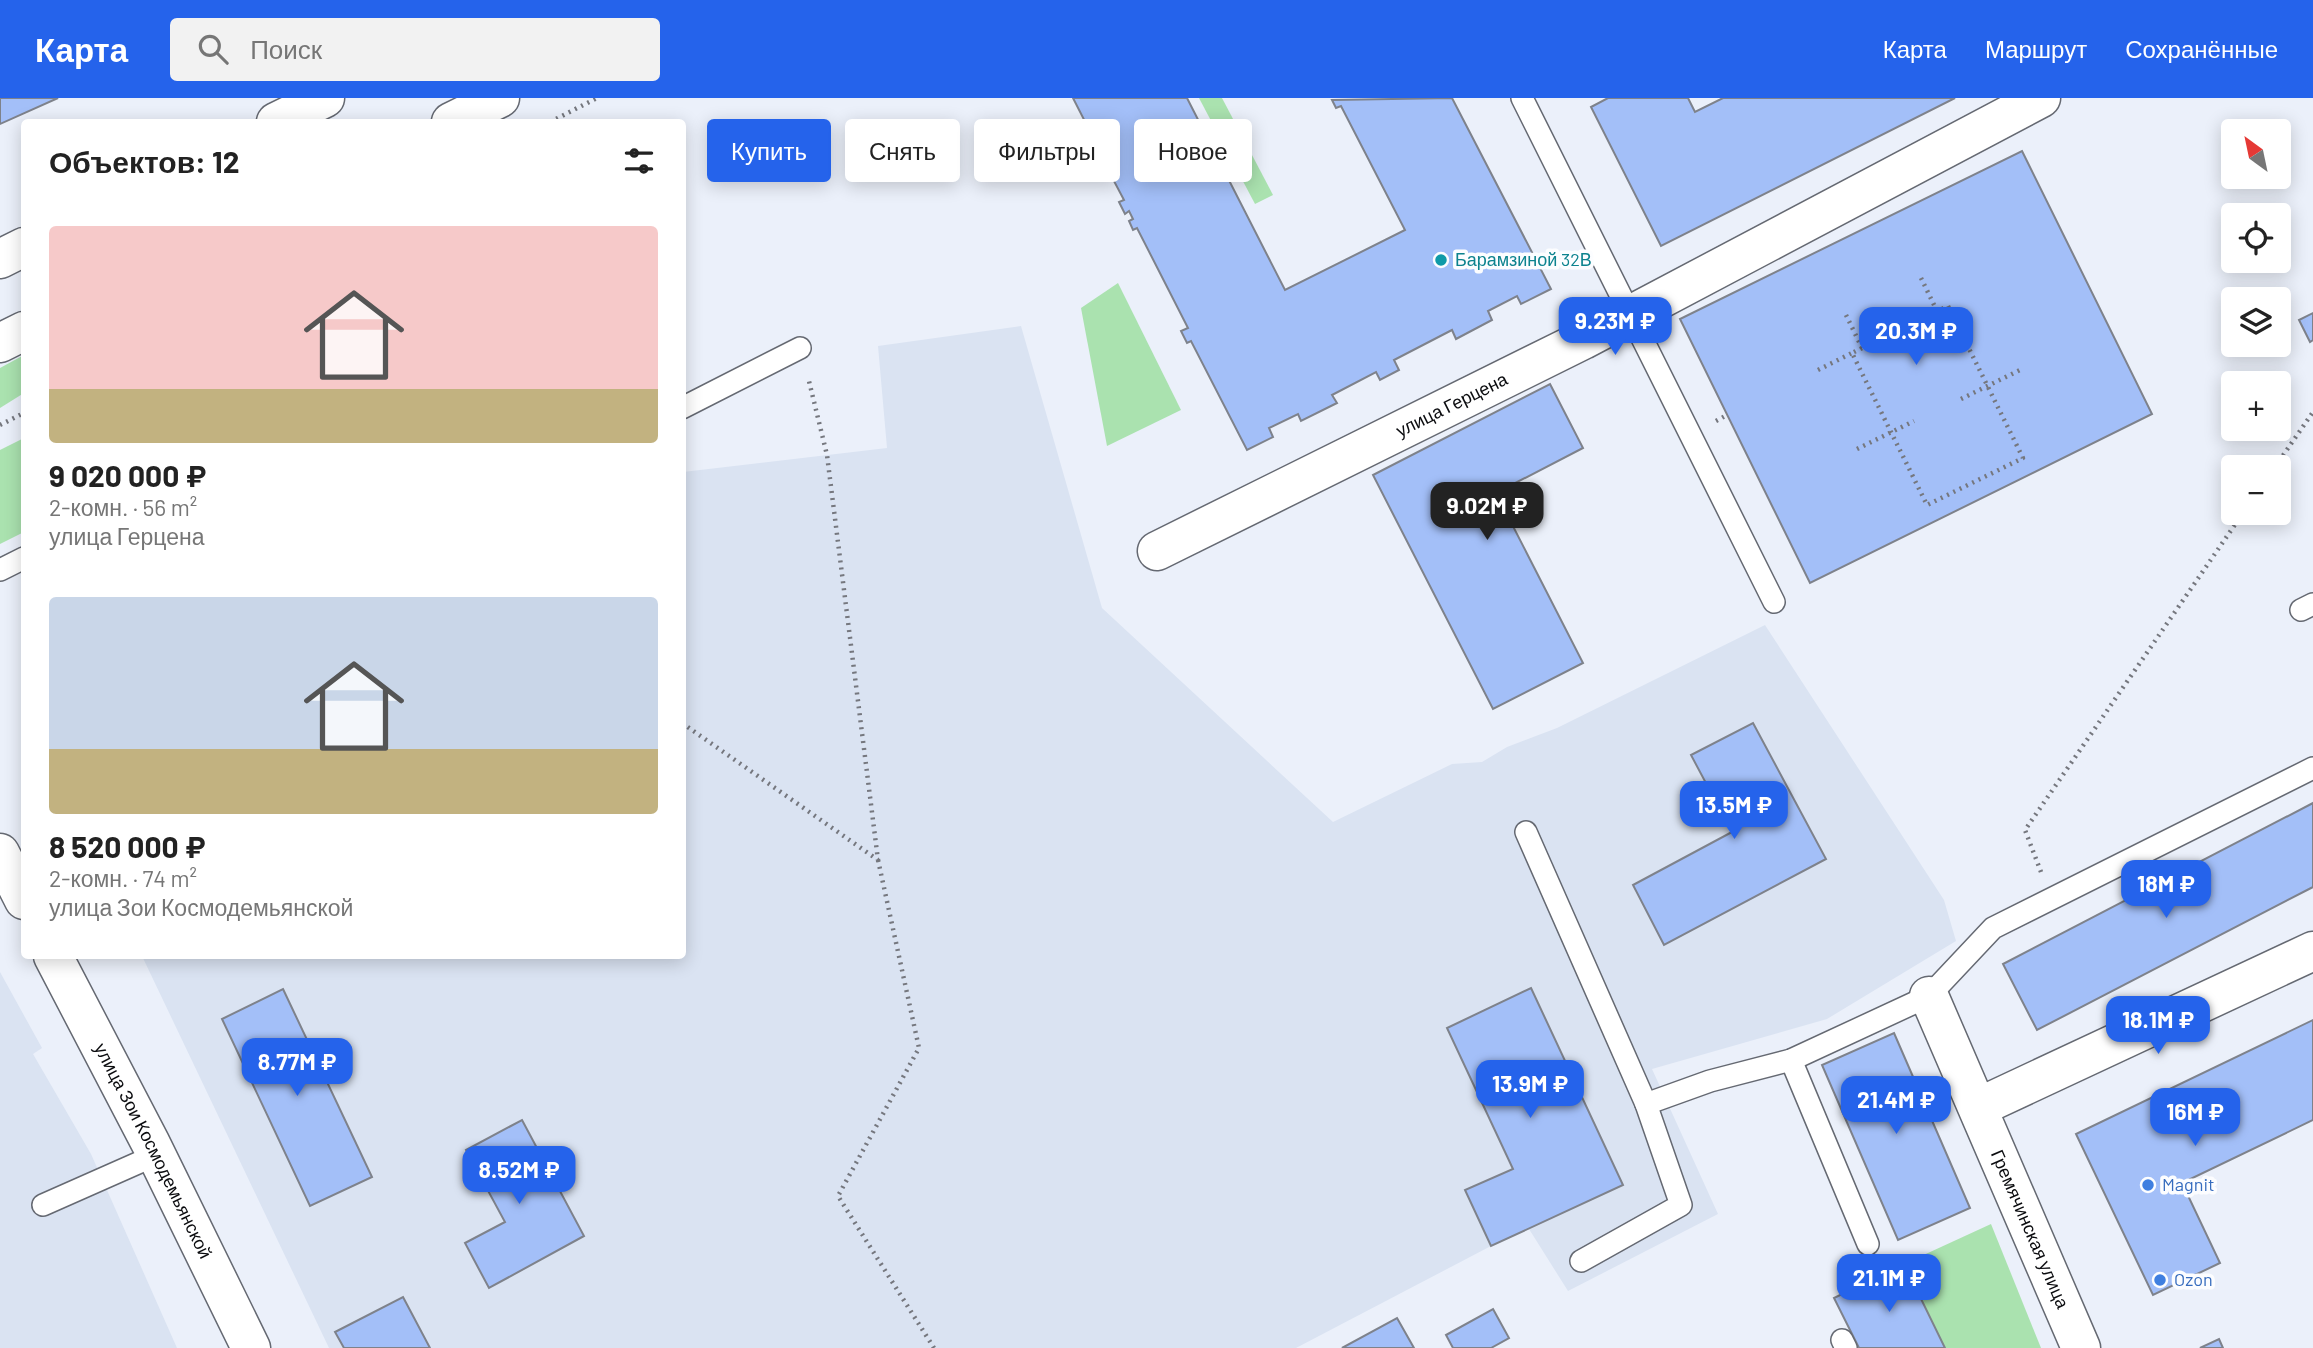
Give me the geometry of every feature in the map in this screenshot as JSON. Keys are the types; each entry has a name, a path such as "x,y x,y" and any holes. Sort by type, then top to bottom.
{"street":[{"path":"282,119 326,98"},
{"path":"457,119 500,98"},
{"name":"улица Герцена","path":"1157,551 1631,315 2041,98"},
{"path":"0,259 21,248"},
{"path":"0,343 21,332"},
{"path":"0,853 21,894"},
{"path":"1979,1107 2313,951"},
{"name":"улица Зои Космодемьянской","path":"55,959 156,1155 251,1348"},
{"name":"Гремячинская улица","path":"1929,996 2081,1348"}],"lane":[{"path":"1522,98 1774,602"},
{"path":"686,406 800,348"},
{"path":"0,570 21,560"},
{"path":"1646,1104 1710,1082 1791,1060 1929,996 1993,928 2313,768"},
{"path":"1526,832 1646,1104 1681,1205 1581,1262"},
{"path":"1791,1060 1868,1244"},
{"path":"43,1205 156,1155"}],"path":[{"path":"556,119 597,98"},
{"path":"1921,278 1937,311"},
{"path":"1818,370 1948,306 2023,458 1927,505 1852,354"},
{"path":"1846,315 1862,348"},
{"path":"800,348 827,455 878,860 919,1048 838,1196 934,1348"},
{"path":"1961,399 2022,369"},
{"path":"2283,455 2313,412"},
{"path":"0,425 21,414"},
{"path":"1857,449 1914,421"},
{"path":"2051,899 2025,830 2236,525"},
{"path":"686,726 878,860"}],"shaded area":[{"path":"1021,326 1102,608 1333,822 1452,764 1482,762 1507,747 1557,728 1765,625 1944,900 1956,941 1827,1019 1652,1069 1718,1214 1568,1291 1529,1229 1491,1246 1296,1348 329,1348 143,959 686,959 686,472 887,448 878,346"},
{"path":"0,972 42,1048 33,1054 91,1154 177,1348 0,1348"}],"green space":[{"path":"1199,98 1222,98 1233,119 1210,119"},
{"path":"1252,155 1273,195 1255,204 1243,182 1252,182"},
{"path":"1118,283 1181,410 1107,446 1081,308"},
{"path":"21,357 21,395 0,408 0,368"},
{"path":"21,440 21,534 0,544 0,450"},
{"path":"1991,1224 2041,1348 1945,1348 1904,1264"}],"building":[{"path":"0,98 58,98 0,124"},
{"name":"Барамзиной 32В","path":"1073,98 1187,98 1198,119 1134,119 1134,182 1230,182 1285,290 1405,230 1341,106 1336,108 1332,100 1452,98 1551,289 1521,304 1517,296 1488,311 1492,320 1456,339 1452,330 1394,360 1399,370 1380,380 1376,372 1332,395 1337,403 1301,421 1298,414 1269,428 1273,437 1247,450 1191,341 1187,343 1181,331 1188,328 1137,228 1133,230 1129,221 1133,219 1129,211 1125,214 1119,202 1124,200 1115,182 1120,182 1120,119 1084,119"},
{"path":"1608,98 1688,98 1695,112 1723,98 1955,98 1661,246 1591,107"},
{"path":"2022,151 2152,414 1810,583 1680,319"},
{"path":"2313,313 2313,340 2310,342 2299,320"},
{"path":"1550,384 1583,448 1496,493 1583,663 1493,709 1373,475"},
{"path":"1753,723 1826,859 1664,945 1633,885 1732,832 1691,755"},
{"path":"2313,803 2313,887 2037,1030 2003,964"},
{"path":"1531,988 1623,1185 1491,1246 1465,1190 1513,1169 1447,1028"},
{"path":"283,989 372,1177 310,1206 222,1019"},
{"path":"2313,1020 2313,1120 2182,1183 2220,1263 2153,1295 2076,1134"},
{"path":"1894,1033 1970,1208 1898,1240 1822,1065"},
{"path":"522,1120 584,1236 489,1288 465,1243 505,1222 466,1150"},
{"path":"1904,1264 1945,1348 1859,1348 1834,1298"},
{"path":"403,1297 430,1348 344,1348 335,1332"},
{"path":"1493,1309 1509,1338 1491,1348 1453,1348 1446,1335"},
{"path":"1397,1318 1414,1348 1342,1348"},
{"path":"2219,1339 2223,1348 2200,1348"}],"place":[{"name":"Барамзиной 32В","path":"1441,260"},
{"name":"Magnit","path":"2148,1185"},
{"name":"Ozon","path":"2160,1280"}]}
